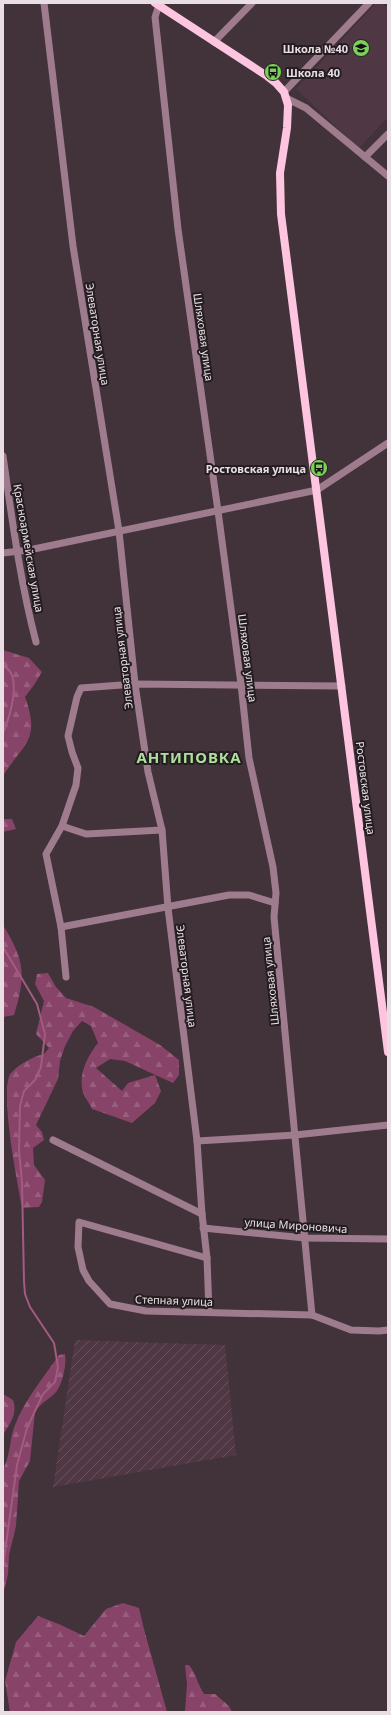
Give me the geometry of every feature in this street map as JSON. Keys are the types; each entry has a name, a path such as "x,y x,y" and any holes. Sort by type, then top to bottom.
{"main road":[{"path":"157,4 267,76 276,83 285,95"},
{"name":"Ростовская улица","path":"285,95 288,113 280,173 280,203 388,1052"}],"street":[{"name":"Элеваторная улица","path":"44,3 73,246 119,531 135,684 148,772 162,830 168,908 197,1141 203,1228 207,1258 208,1312"},
{"path":"214,42 252,3"},
{"path":"369,3 285,95 306,108 388,176"},
{"name":"Шляховая улица","path":"157,4 155,17 178,229 218,511 241,684 249,758 273,867 276,889 274,917 296,1134 312,1315"},
{"path":"365,157 388,134"},
{"path":"3,553 17,552 317,490 388,443"},
{"name":"Красноармейская улица","path":"3,456 17,552 28,612 36,642"},
{"path":"66,977 61,927 46,859 48,849 62,826 76,785 78,768 68,736 78,692 85,687 135,684 342,686"},
{"path":"62,826 86,834 162,830"},
{"path":"61,927 168,908 229,895 249,896 275,902"},
{"path":"197,1141 296,1134 388,1125"},
{"path":"53,1140 202,1214"},
{"name":"Степная улица","path":"207,1258 79,1222 78,1247 83,1270 89,1281 110,1304 131,1310 146,1311 312,1315 351,1330 388,1330"},
{"name":"улица Мироновича","path":"203,1228 305,1238 388,1240"}],"shaded area":[{"name":"Школа №40","path":"376,3 382,3 388,8 388,117 359,148 296,89"},
{"path":"75,1340 225,1345 236,1455 53,1487"}],"green space":[{"path":"3,650 29,658 42,672 25,697 30,712 31,723 31,732 28,740 3,776"},
{"path":"3,819 12,819 16,829 3,832"},
{"path":"3,925 16,949 22,978 14,1015 3,1017"},
{"path":"48,973 56,987 66,998 94,1007 160,1045 179,1060 179,1075 173,1083 125,1061 110,1059 96,1068 122,1091 128,1083 155,1075 161,1091 155,1103 132,1123 92,1109 83,1093 82,1079 84,1066 98,1043 91,1026 82,1021 73,1031 65,1046 60,1061 58,1079 36,1125 42,1132 44,1140 33,1148 34,1165 45,1180 42,1202 39,1207 22,1208 10,1139 7,1085 10,1074 17,1067 26,1061 44,1054 49,1048 36,1034 44,1001 35,984 37,974"},
{"path":"65,1354 64,1370 59,1387 56,1392 35,1412 30,1461 19,1481 16,1526 9,1555 8,1574 3,1595 3,1469 6,1463 13,1431 19,1415 35,1388 59,1355"},
{"path":"3,1394 13,1400 15,1409 3,1435"},
{"path":"123,1603 139,1608 167,1712 10,1712 5,1681 16,1642 38,1616 84,1636 106,1609"},
{"path":"185,1665 189,1665 192,1669 204,1694 215,1694 229,1706 232,1712 185,1712 187,1684"}],"waterway":[{"path":"3,666 9,671 13,678 14,687 11,708 3,733"},
{"path":"3,947 37,1004 45,1034 41,1067 35,1080 24,1091 20,1106 19,1150 22,1183 24,1281 25,1294 30,1307 54,1343 58,1367 55,1382 43,1394 27,1428 17,1465 3,1566"}],"place":[{"name":"Школа №40","path":"361,48"},
{"name":"Школа 40","path":"273,72"},
{"name":"Ростовская улица","path":"319,468"}],"district":[{"name":"АНТИПОВКА","path":"189,757"}]}
